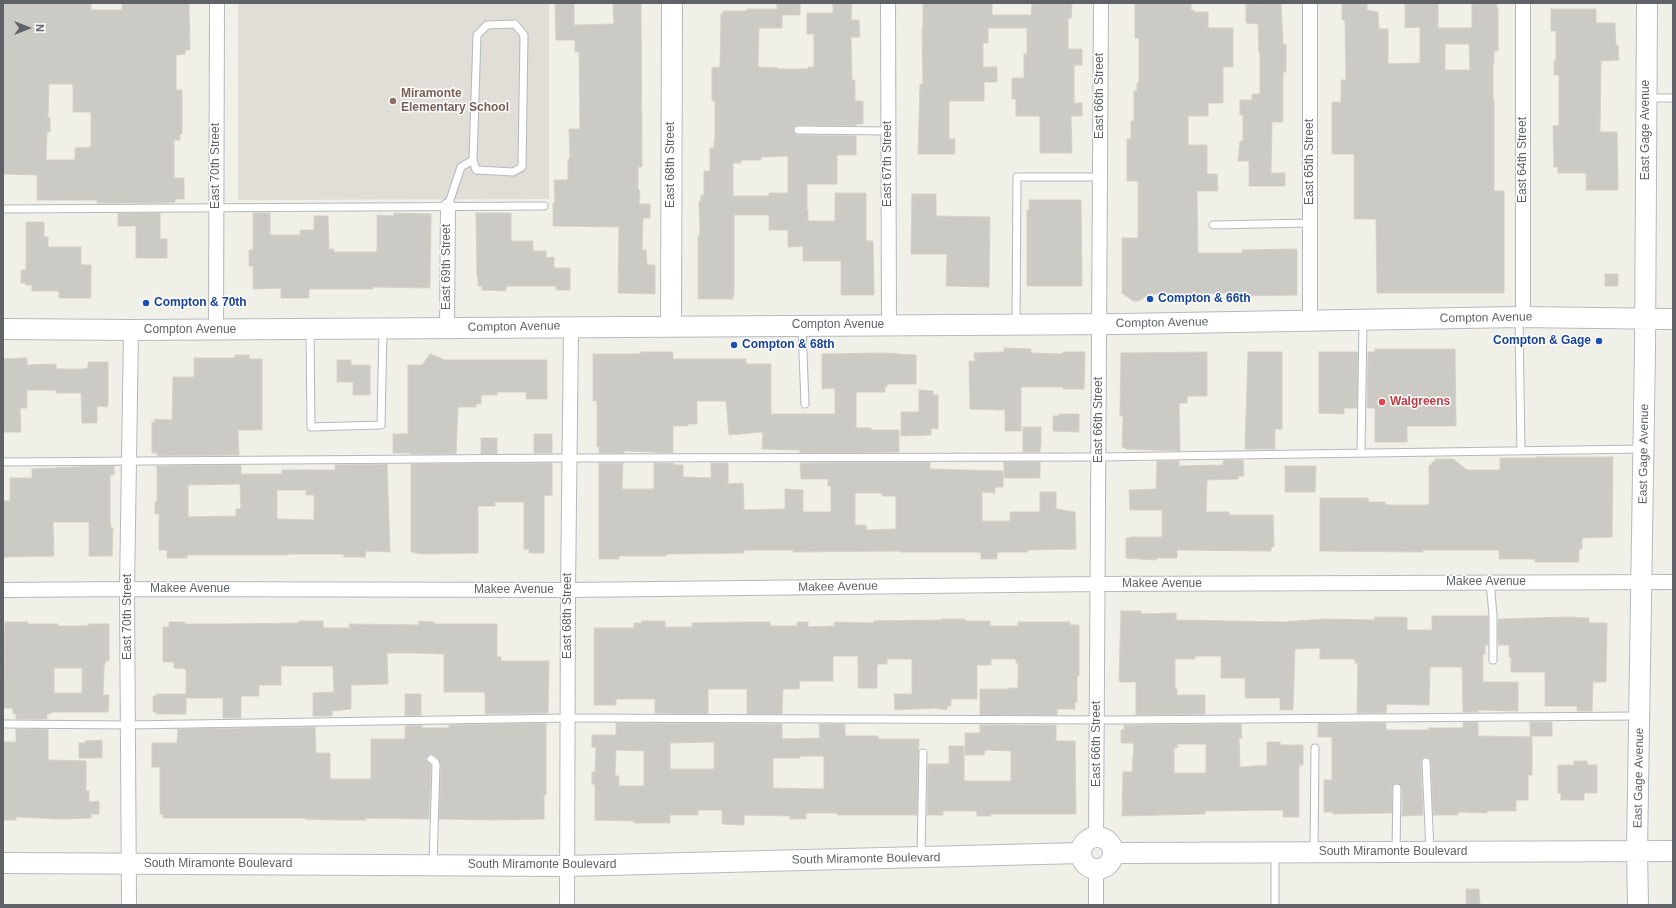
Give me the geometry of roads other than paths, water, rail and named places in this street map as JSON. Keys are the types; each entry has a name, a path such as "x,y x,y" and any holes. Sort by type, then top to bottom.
{"main road":[{"name":"East 68th Street","path":"671,326 672,3"},
{"name":"East Gage Avenue","path":"1638,905 1637,851 1646,320 1647,3"},
{"name":"Compton Avenue","path":"3,328 131,330 1099,324 1310,322 1521,317 1646,320 1673,319"},
{"path":"1096,837 1106,840 1112,848 1113,853 1110,863 1106,867 1096,869 1084,862 1081,853 1084,844 1096,837"},
{"name":"South Miramonte Boulevard","path":"1113,853 1673,851"},
{"name":"South Miramonte Boulevard","path":"3,863 568,866 1081,853"}],"street":[{"name":"East 70th Street","path":"216,329 217,3"},
{"name":"East 67th Street","path":"888,3 889,325"},
{"name":"East 66th Street","path":"1096,837 1101,3"},
{"name":"East 65th Street","path":"1310,3 1310,322"},
{"name":"East 64th Street","path":"1521,317 1523,3"},
{"name":"East 69th Street","path":"447,328 448,206"},
{"name":"East 68th Street","path":"567,905 571,327"},
{"name":"East 70th Street","path":"129,905 127,589 131,330"},
{"name":"Makee Avenue","path":"3,590 568,590 1098,584 1673,582"},
{"path":"1096,869 1096,905"}],"lane":[{"path":"515,24 524,35 522,167 513,172 476,170 472,160 477,35 487,25 515,24"},
{"path":"1646,98 1673,98"},
{"path":"798,130 888,131"},
{"path":"448,206 461,167 472,160"},
{"path":"1016,324 1017,177 1100,177"},
{"path":"3,209 544,206"},
{"path":"1213,225 1310,223"},
{"path":"1521,317 1521,450"},
{"path":"1361,453 1363,321"},
{"path":"802,326 805,404"},
{"path":"310,329 311,427 381,425 383,328"},
{"path":"3,462 1098,456 1644,449"},
{"path":"1490,582 1493,615 1493,660"},
{"path":"3,724 128,725 568,718 1097,720 1640,716"},
{"path":"1314,852 1316,748"},
{"path":"921,857 924,752"},
{"path":"431,759 436,765 434,865"},
{"path":"1426,762 1430,852"},
{"path":"1396,852 1397,788"},
{"path":"1275,852 1275,905"}],"place":[{"name":"Miramonte Elementary School","path":"393,101"},
{"name":"Compton & 66th","path":"1150,299"},
{"name":"Compton & 70th","path":"146,303"},
{"name":"Compton & Gage","path":"1599,341"},
{"name":"Compton & 68th","path":"734,345"},
{"name":"Walgreens","path":"1382,402"}]}
